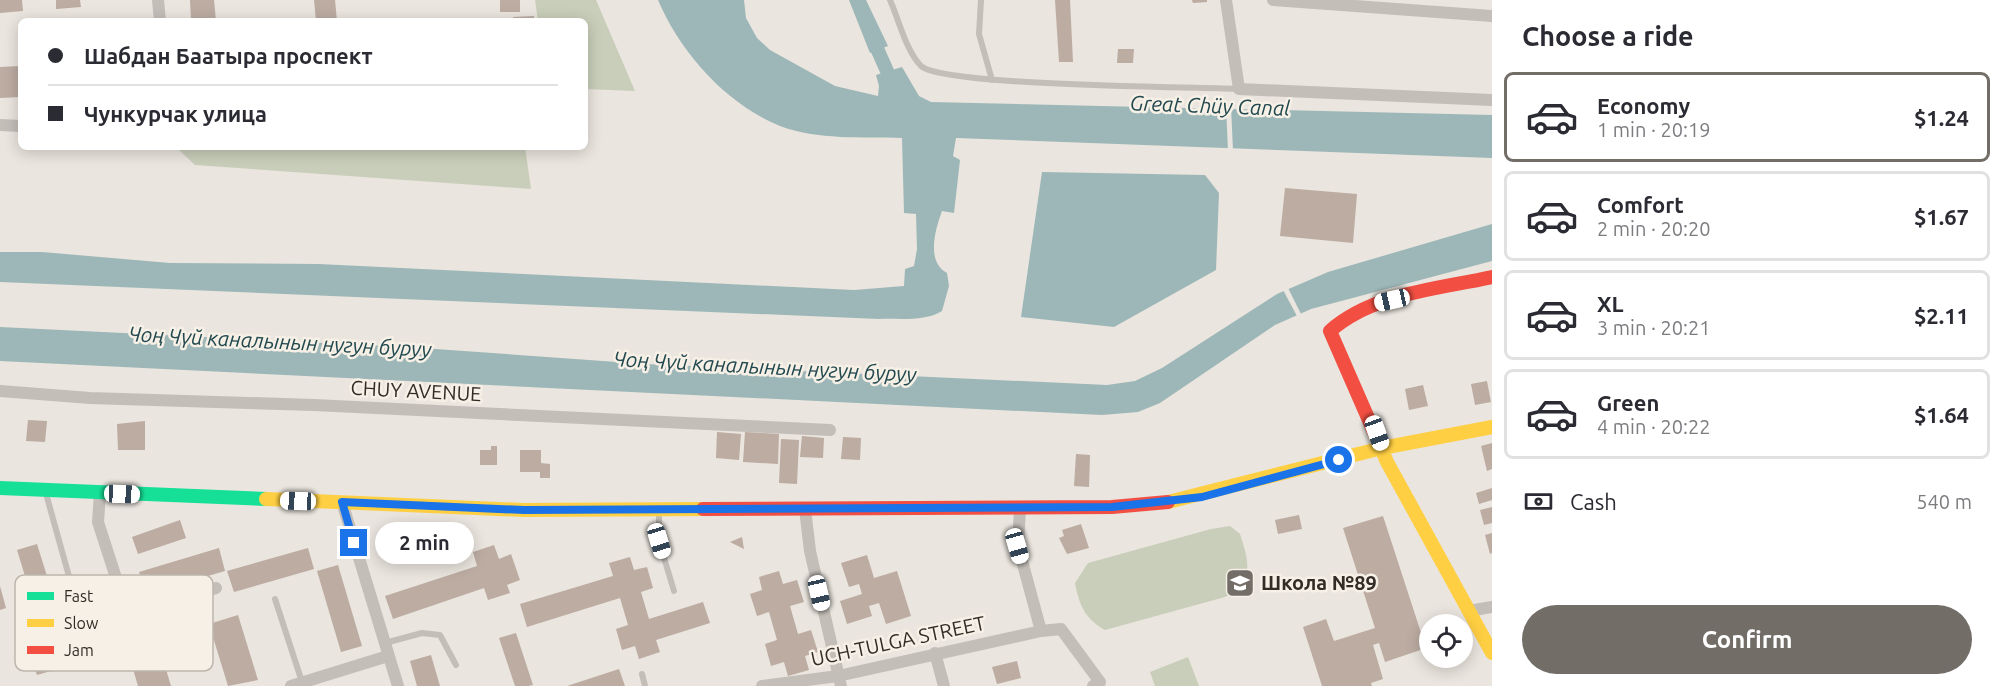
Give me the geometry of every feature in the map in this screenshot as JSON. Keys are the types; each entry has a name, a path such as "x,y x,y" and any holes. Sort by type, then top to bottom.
{"street":[{"path":"158,0 160,18"},
{"path":"1226,0 1239,89 1492,100"},
{"path":"1273,0 1492,16"},
{"path":"0,125 18,126"},
{"path":"1492,277 1372,304 1347,316 1330,331 1382,448 1492,653"},
{"name":"CHUY AVENUE","path":"0,391 90,398 314,405 830,430"},
{"path":"0,488 524,510 1112,507 1180,501 1382,448 1492,427"},
{"path":"100,493 98,522 115,575"},
{"path":"342,502 398,686"},
{"path":"1020,508 1017,546 1041,631 1061,629 1097,684"},
{"path":"805,509 810,551 840,681"},
{"path":"1469,611 1492,607"},
{"name":"UCH-TULGA STREET","path":"762,686 840,681 935,653 1041,631"},
{"path":"935,653 944,686"},
{"path":"297,684 388,656"}],"lane":[{"path":"890,0 912,51 921,66 933,73 992,81 1239,89"},
{"path":"981,0 979,34 992,81"},
{"path":"45,490 69,575"},
{"path":"659,510 659,541 674,591"},
{"path":"275,599 297,684"},
{"path":"385,643 422,633 440,635 456,664"},
{"path":"642,674 645,686"}],"green space":[{"path":"535,0 596,0 635,91 588,89 588,18 538,18"},
{"path":"179,150 525,150 531,189 195,165"},
{"path":"1230,526 1240,534 1246,554 1247,570 1241,585 1225,597 1105,630 1092,621 1084,611 1075,583 1088,563 1211,529"},
{"path":"1188,657 1199,686 1155,686 1150,672"}],"water":[{"path":"658,0 744,0 746,18 757,38 770,50 835,86 878,96 879,86 876,75 902,67 919,96 931,102 1492,115 1492,158 956,138 953,156 960,160 954,213 942,211 934,245 936,261 947,273 949,286 942,311 928,317 912,319 0,282 0,252 42,252 170,263 319,264 854,290 904,286 905,269 914,266 917,249 916,214 904,213 902,138 809,134 780,126 760,116 723,90 692,57 667,19"},
{"path":"849,0 866,0 888,46 870,53"},
{"path":"1042,172 1205,175 1219,193 1216,270 1114,327 1021,317"},
{"name":"Чоң Чүй каналынын нугун буруу","path":"1492,224 1492,261 1311,309 1275,325 1160,403 1138,412 1102,415 0,361 0,327 407,347 645,364 1107,385 1135,381 1162,368 1277,294 1328,272"}],"pier":[{"path":"1226,106 1231,106 1233,151 1228,151"},
{"path":"1287,286 1302,316 1298,318 1282,288"}],"building":[{"path":"0,0 22,0 23,11 0,13"},
{"path":"56,0 80,0 81,7 56,9"},
{"path":"190,0 214,0 216,18 191,18"},
{"path":"314,0 335,0 337,18 316,18"},
{"path":"500,0 520,0 520,12 500,12"},
{"path":"1055,0 1070,0 1073,62 1059,62"},
{"path":"1192,0 1207,0 1207,2 1193,3"},
{"path":"534,16 534,18 513,18"},
{"path":"1118,49 1134,49 1133,63 1117,63"},
{"path":"18,66 18,97 0,98 0,67"},
{"path":"1285,188 1357,194 1353,243 1280,236"},
{"path":"1487,381 1491,402 1475,405 1471,384"},
{"path":"1423,385 1428,406 1409,410 1405,389"},
{"path":"28,420 47,421 45,442 26,441"},
{"path":"145,421 145,450 118,450 117,424"},
{"path":"717,432 741,434 739,460 716,458"},
{"path":"745,432 779,434 778,464 743,462"},
{"path":"802,436 824,438 823,458 800,457"},
{"path":"843,437 861,438 860,460 841,459"},
{"path":"781,439 799,440 797,484 779,483"},
{"path":"1492,443 1492,469 1487,471 1481,446"},
{"path":"491,446 497,446 497,465 480,465 480,450 491,450"},
{"path":"520,450 541,450 541,463 550,464 550,478 540,478 540,472 520,472"},
{"path":"1076,454 1090,455 1089,487 1074,486"},
{"path":"1492,488 1492,500 1479,504 1476,493"},
{"path":"1492,507 1492,523 1484,525 1480,510"},
{"path":"1299,515 1302,529 1278,534 1275,520"},
{"path":"1383,516 1419,627 1419,650 1385,662 1379,643 1373,645 1383,679 1371,683 1372,686 1322,686 1303,627 1326,619 1334,641 1375,628 1343,528"},
{"path":"180,520 186,538 138,554 132,537"},
{"path":"1081,524 1089,548 1067,554 1059,538 1064,536 1062,530"},
{"path":"1492,533 1492,553 1490,554 1485,535"},
{"path":"742,537 744,549 730,542"},
{"path":"37,544 47,575 25,575 17,550"},
{"path":"494,545 499,559 511,554 520,580 507,585 510,593 488,600 484,588 393,619 385,596 477,566 473,552"},
{"path":"219,548 225,571 211,575 140,575 139,572"},
{"path":"308,548 314,569 234,592 227,571"},
{"path":"867,555 874,578 897,571 911,616 886,624 879,603 869,606 872,616 847,624 840,601 862,594 859,584 849,587 841,563"},
{"path":"630,557 634,570 647,567 653,588 641,592 649,619 703,602 710,623 656,640 660,652 639,659 635,646 622,650 616,629 628,625 620,598 527,627 520,604 613,576 609,563"},
{"path":"338,565 362,646 341,652 317,571"},
{"path":"779,571 783,584 797,580 804,602 790,606 798,634 811,630 818,652 805,656 809,670 788,676 784,662 771,666 765,644 777,640 769,612 757,616 750,594 762,590 759,577"},
{"path":"0,586 6,608 0,610"},
{"path":"238,615 258,680 228,686 213,637 213,623"},
{"path":"516,633 533,685 515,686 499,638"},
{"path":"431,655 440,686 417,686 410,661"},
{"path":"1017,661 1021,678 997,684 992,667"},
{"path":"619,669 625,686 567,686"},
{"path":"36,671 51,671 37,675"},
{"path":"134,671 166,671 171,686 138,686"}],"waterway":[{"name":"Great Chüy Canal","path":"871,35 895,89"}],"traffic: fast":[{"path":"0,488 266,499"}],"traffic: slow":[{"path":"1168,502 1382,448 1492,427"},
{"path":"1375,434 1387,462 1492,653"},
{"path":"266,499 524,510 703,509"}],"traffic: jam":[{"path":"1375,434 1330,331 1347,318 1386,300 1428,289 1492,277"},
{"path":"703,509 1112,507 1168,502"}],"place":[{"name":"Школа №89","path":"1240,583"}],"route":[{"path":"354,543 342,502 524,510 1112,507 1202,497 1339,460"}]}
